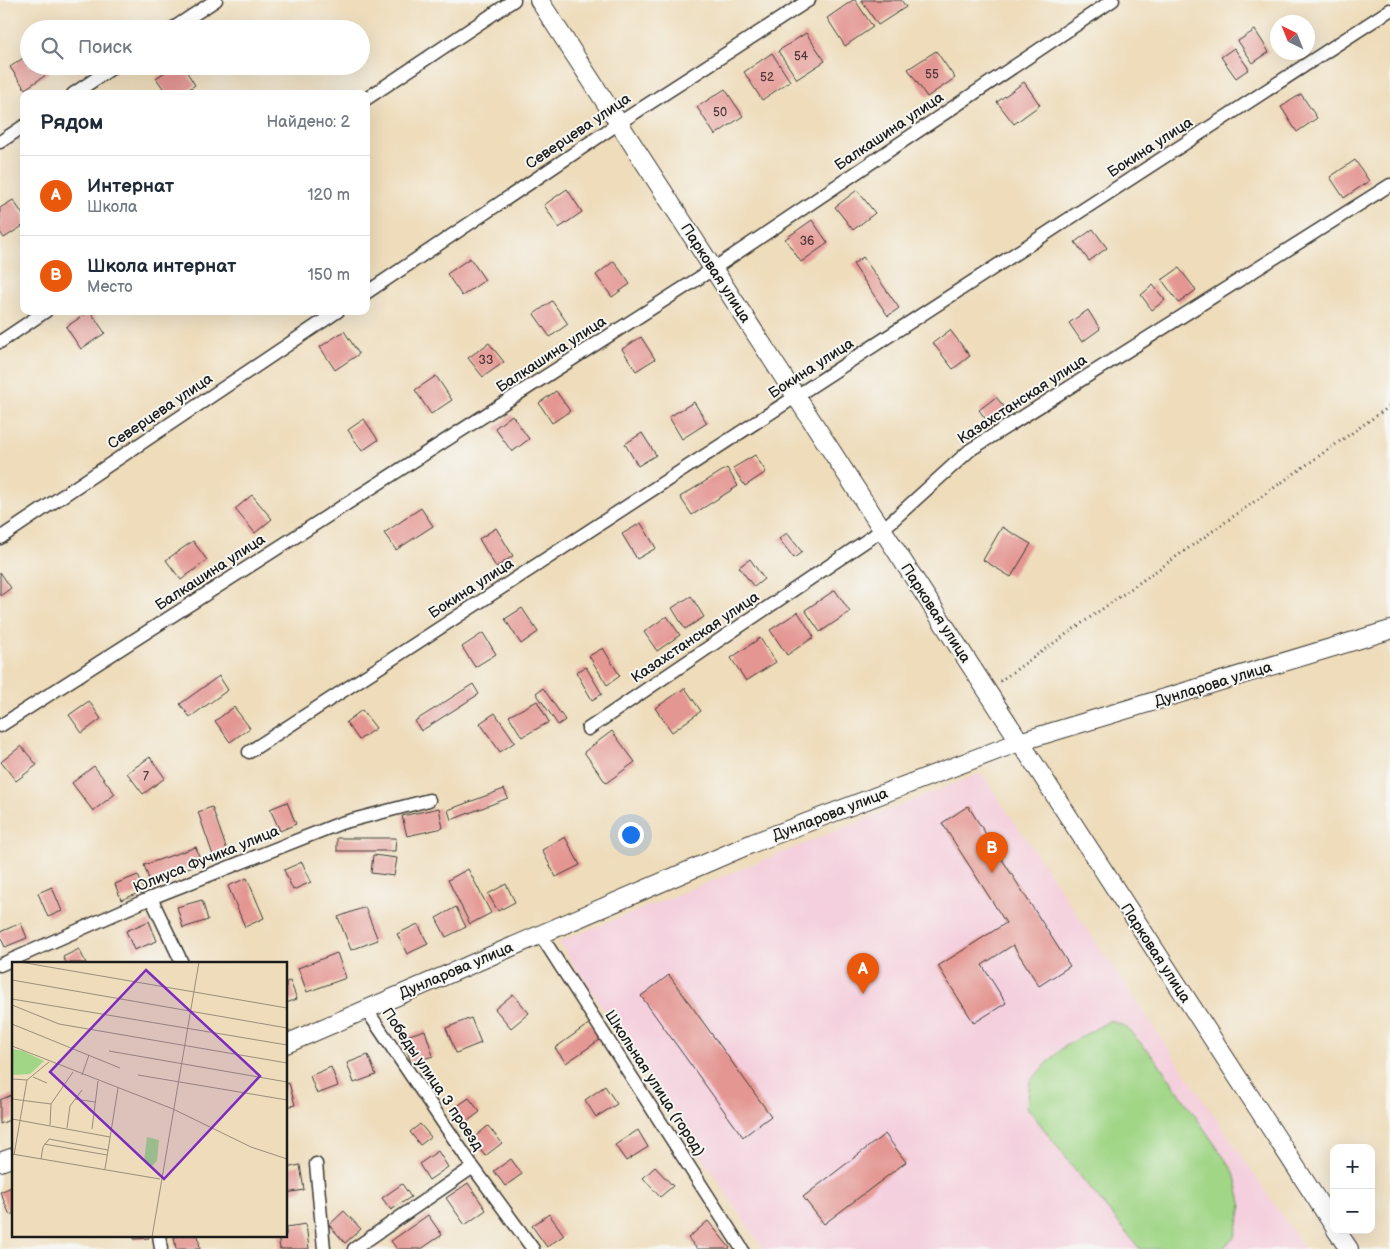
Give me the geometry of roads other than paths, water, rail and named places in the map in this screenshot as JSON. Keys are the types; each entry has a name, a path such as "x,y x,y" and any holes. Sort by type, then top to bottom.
{"street":[{"path":"186,20 216,0"},
{"path":"370,95 514,0"},
{"name":"Парковая улица","path":"539,0 1330,1220"},
{"name":"Северцева улица","path":"370,290 619,123 809,0"},
{"name":"Балкашина улица","path":"0,726 713,269 1114,0"},
{"name":"Бокина улица","path":"249,752 1390,10"},
{"path":"79,90 102,75"},
{"path":"0,142 20,129"},
{"name":"Казахстанская улица","path":"588,729 882,530 970,450 1390,185"},
{"path":"0,342 40,315"},
{"name":"Северцева улица","path":"0,538 332,315"},
{"name":"Дунларова улица","path":"288,1043 753,843 1020,742 1390,630"},
{"name":"Юлиуса Фучика улица","path":"0,964 151,898 341,822 429,800"},
{"path":"151,898 182,962"},
{"name":"Школьная улица (город)","path":"540,934 742,1249"},
{"name":"Победы улица 3 проезд","path":"366,1009 473,1167 533,1249"},
{"path":"0,1162 12,1158"},
{"path":"316,1164 324,1249"},
{"name":"Победы улица 3 проезд","path":"354,1249 473,1167"},
{"path":"1339,1234 1349,1249"},
{"path":"159,1236 161,1249"}],"place":[{"name":"Школа интернат","path":"992,873"},
{"name":"Интернат","path":"863,994"}]}
